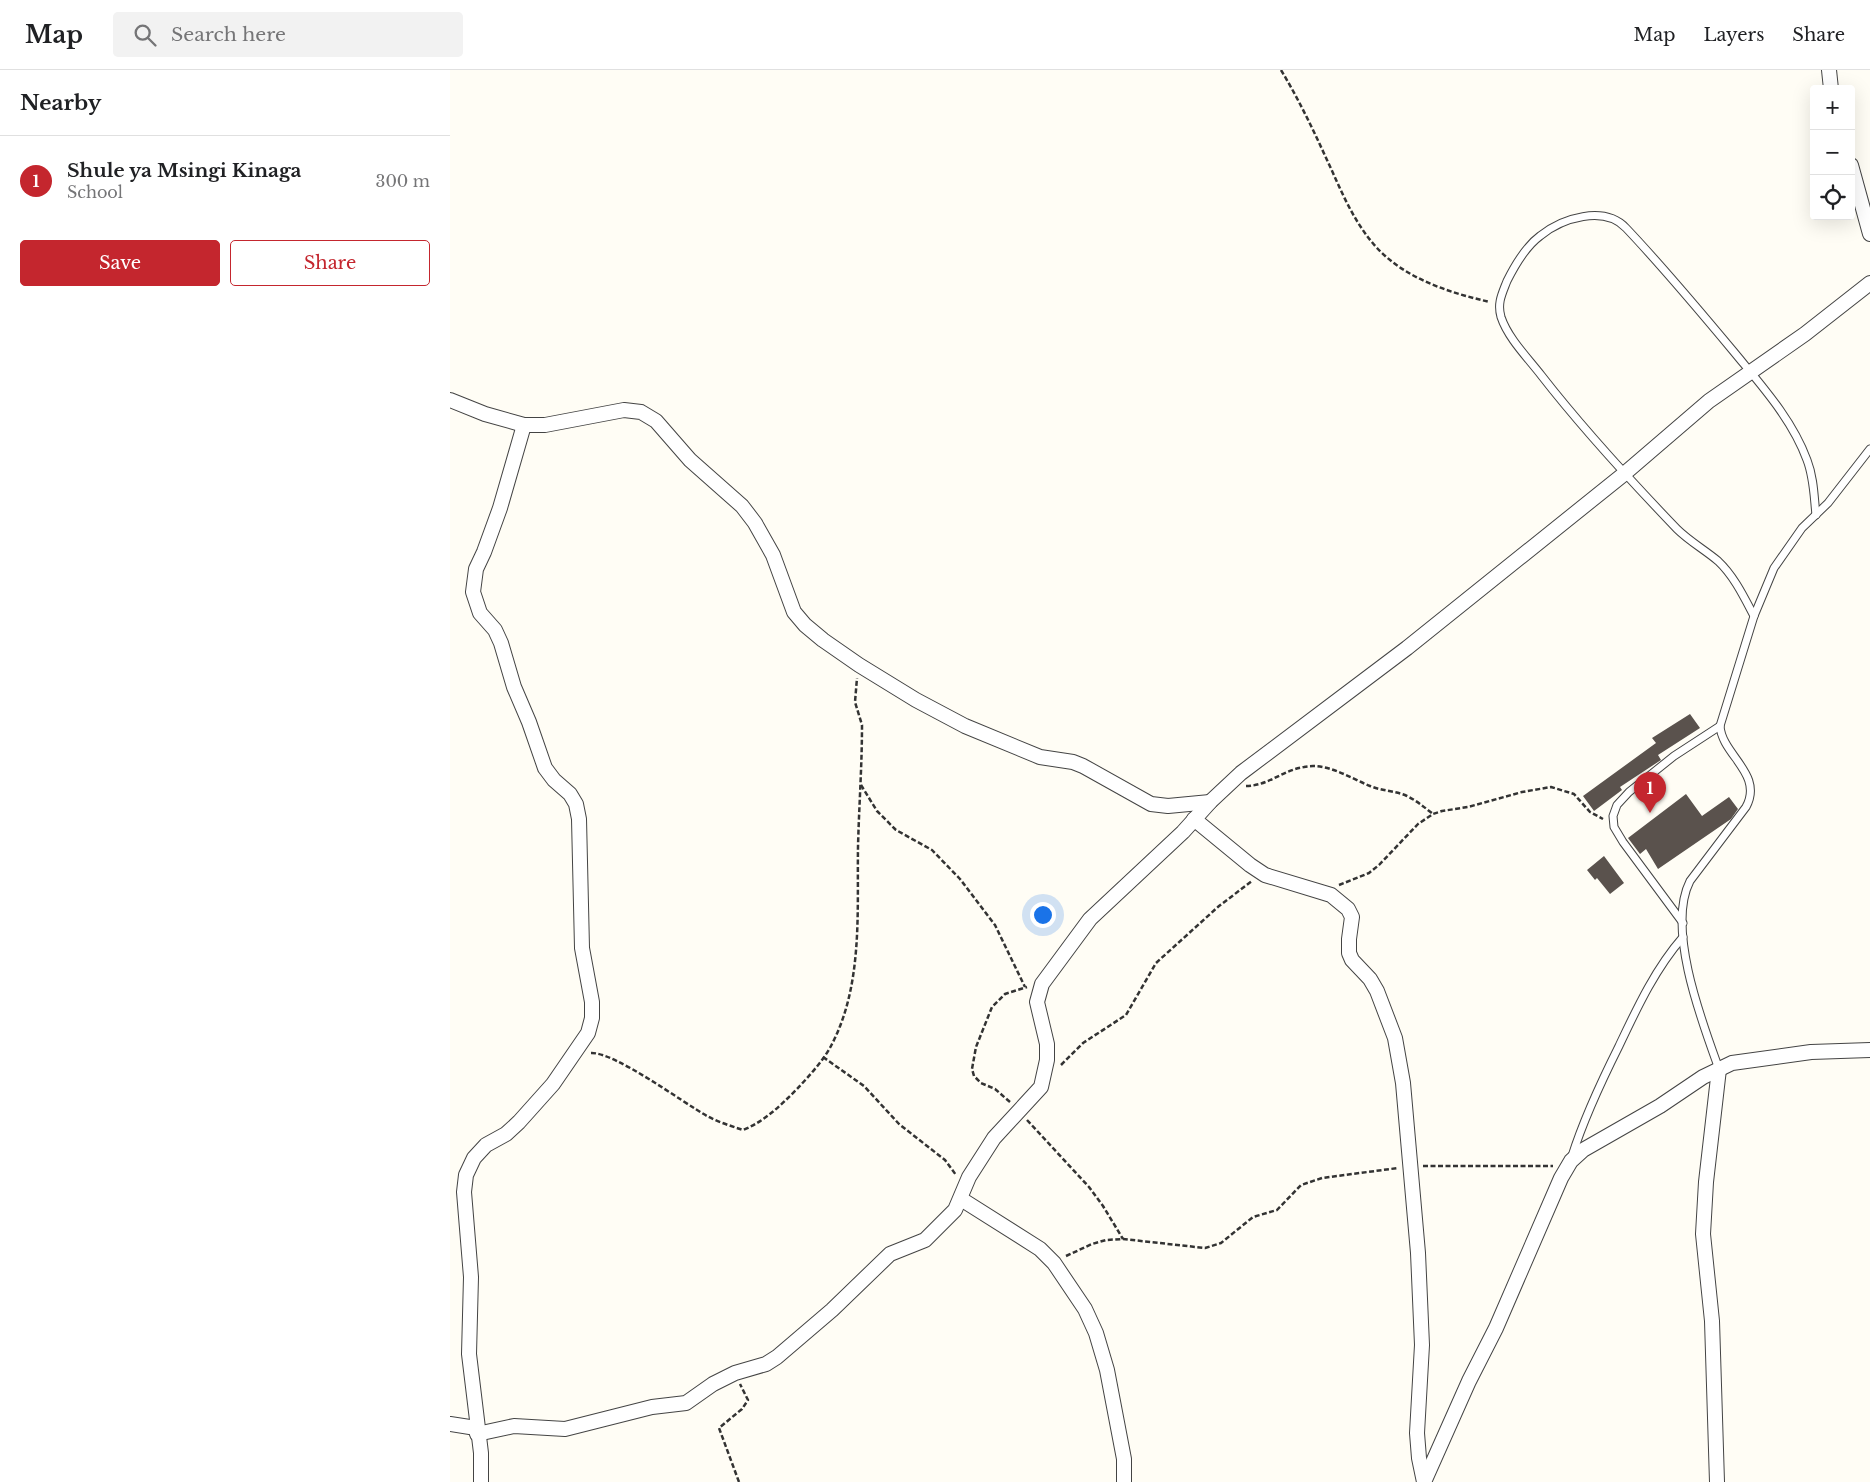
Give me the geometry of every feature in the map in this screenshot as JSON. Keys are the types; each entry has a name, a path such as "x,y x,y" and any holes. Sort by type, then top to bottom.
{"street":[{"path":"1829,70 1831,85"},
{"path":"1854,175 1870,234"},
{"path":"450,1424 477,1431 514,1426 564,1429 652,1407 686,1403 713,1384 735,1373 766,1364 777,1358 832,1310 890,1254 925,1240 955,1210 980,1158 994,1138 1041,1087 1047,1044 1037,1002 1042,984 1090,918 1183,832 1194,818 1228,785 1407,648 1624,474 1709,401 1805,334 1866,287 1870,275"},
{"path":"450,400 485,414 524,425 545,424 624,410 641,412 656,421 690,460 742,506 755,523 773,555 794,612 823,640 859,665 916,700 965,726 1040,757 1073,762 1083,766 1151,804 1168,806 1210,802"},
{"path":"481,1482 481,1453 468,1354 471,1277 464,1202 466,1174 474,1158 486,1145 506,1134 519,1122 552,1084 588,1033 592,1018 592,1002 582,948 580,819 576,804 570,794 554,780 545,768 514,687 501,643 495,630 480,613 473,592 476,568 500,508 524,425"},
{"path":"1194,818 1250,865 1265,875 1331,895 1348,909 1352,917 1349,953 1352,960 1370,979 1378,991 1395,1038 1403,1083 1418,1253 1422,1336 1417,1433 1419,1458 1424,1482"},
{"path":"1424,1482 1496,1328 1569,1163 1584,1150 1732,1063 1811,1052 1870,1050"},
{"path":"1717,1482 1712,1321 1703,1234 1706,1182 1719,1069"},
{"path":"963,1194 1040,1249 1054,1263 1085,1309 1096,1333 1107,1370 1124,1459 1124,1482"}],"lane":[{"path":"1754,616 1741,592 1720,563 1680,532 1624,474 1551,388 1513,338 1502,319 1498,304 1522,254 1552,227 1565,222 1582,218 1604,217 1620,222 1661,265 1750,372 1793,431 1812,473 1816,515"},
{"path":"1719,1069 1691,980 1683,937 1683,922 1685,891 1690,881 1746,807 1751,792 1751,785 1722,735 1720,726 1754,616 1774,568 1802,528 1828,503 1870,449"},
{"path":"1683,922 1628,849 1614,827 1614,810 1629,792 1680,752 1720,726"},
{"path":"1569,1163 1590,1108 1633,1016 1667,956 1683,937"}],"path":[{"path":"1281,70 1296,93 1347,205 1362,230 1378,250 1395,263 1449,292 1498,304"},
{"path":"572,1056 597,1053 617,1060 708,1117 743,1130 757,1125 777,1110 806,1079 823,1057 831,1046 843,1018 849,1002 852,984 857,927 862,725 855,702 855,687 859,665"},
{"path":"1228,785 1259,785 1296,768 1316,766 1332,770 1371,787 1406,796 1419,802 1432,814"},
{"path":"860,783 877,811 896,830 932,850 960,879 995,925 1025,987"},
{"path":"1319,892 1369,872 1379,865 1418,824 1432,814 1468,807 1522,792 1551,787 1574,794 1590,812 1614,827"},
{"path":"1058,1068 1068,1055 1083,1043 1126,1015 1156,963 1219,906 1252,880 1265,875"},
{"path":"1042,984 1025,987 1005,994 992,1007 976,1047 972,1069 974,1076 981,1083 996,1089 1020,1110 1031,1125 1073,1167 1103,1206 1123,1239"},
{"path":"823,1057 864,1086 899,1124 945,1160 963,1194"},
{"path":"1054,1263 1092,1244 1106,1240 1123,1239 1205,1248 1214,1246 1221,1243 1254,1217 1277,1210 1292,1192 1301,1185 1322,1178 1409,1166 1569,1163"},
{"path":"735,1373 748,1400 742,1409 719,1428 739,1482"}],"building":[{"path":"1690,714 1700,728 1658,755 1661,760 1620,787 1622,790 1594,811 1583,796 1656,743 1652,738"},
{"path":"1686,794 1702,816 1729,797 1738,809 1731,819 1658,869 1646,849 1640,854 1628,838"},
{"path":"1604,856 1624,883 1610,894 1597,878 1595,880 1587,870"}],"place":[{"name":"Shule ya Msingi Kinaga","path":"1650,813"}]}
